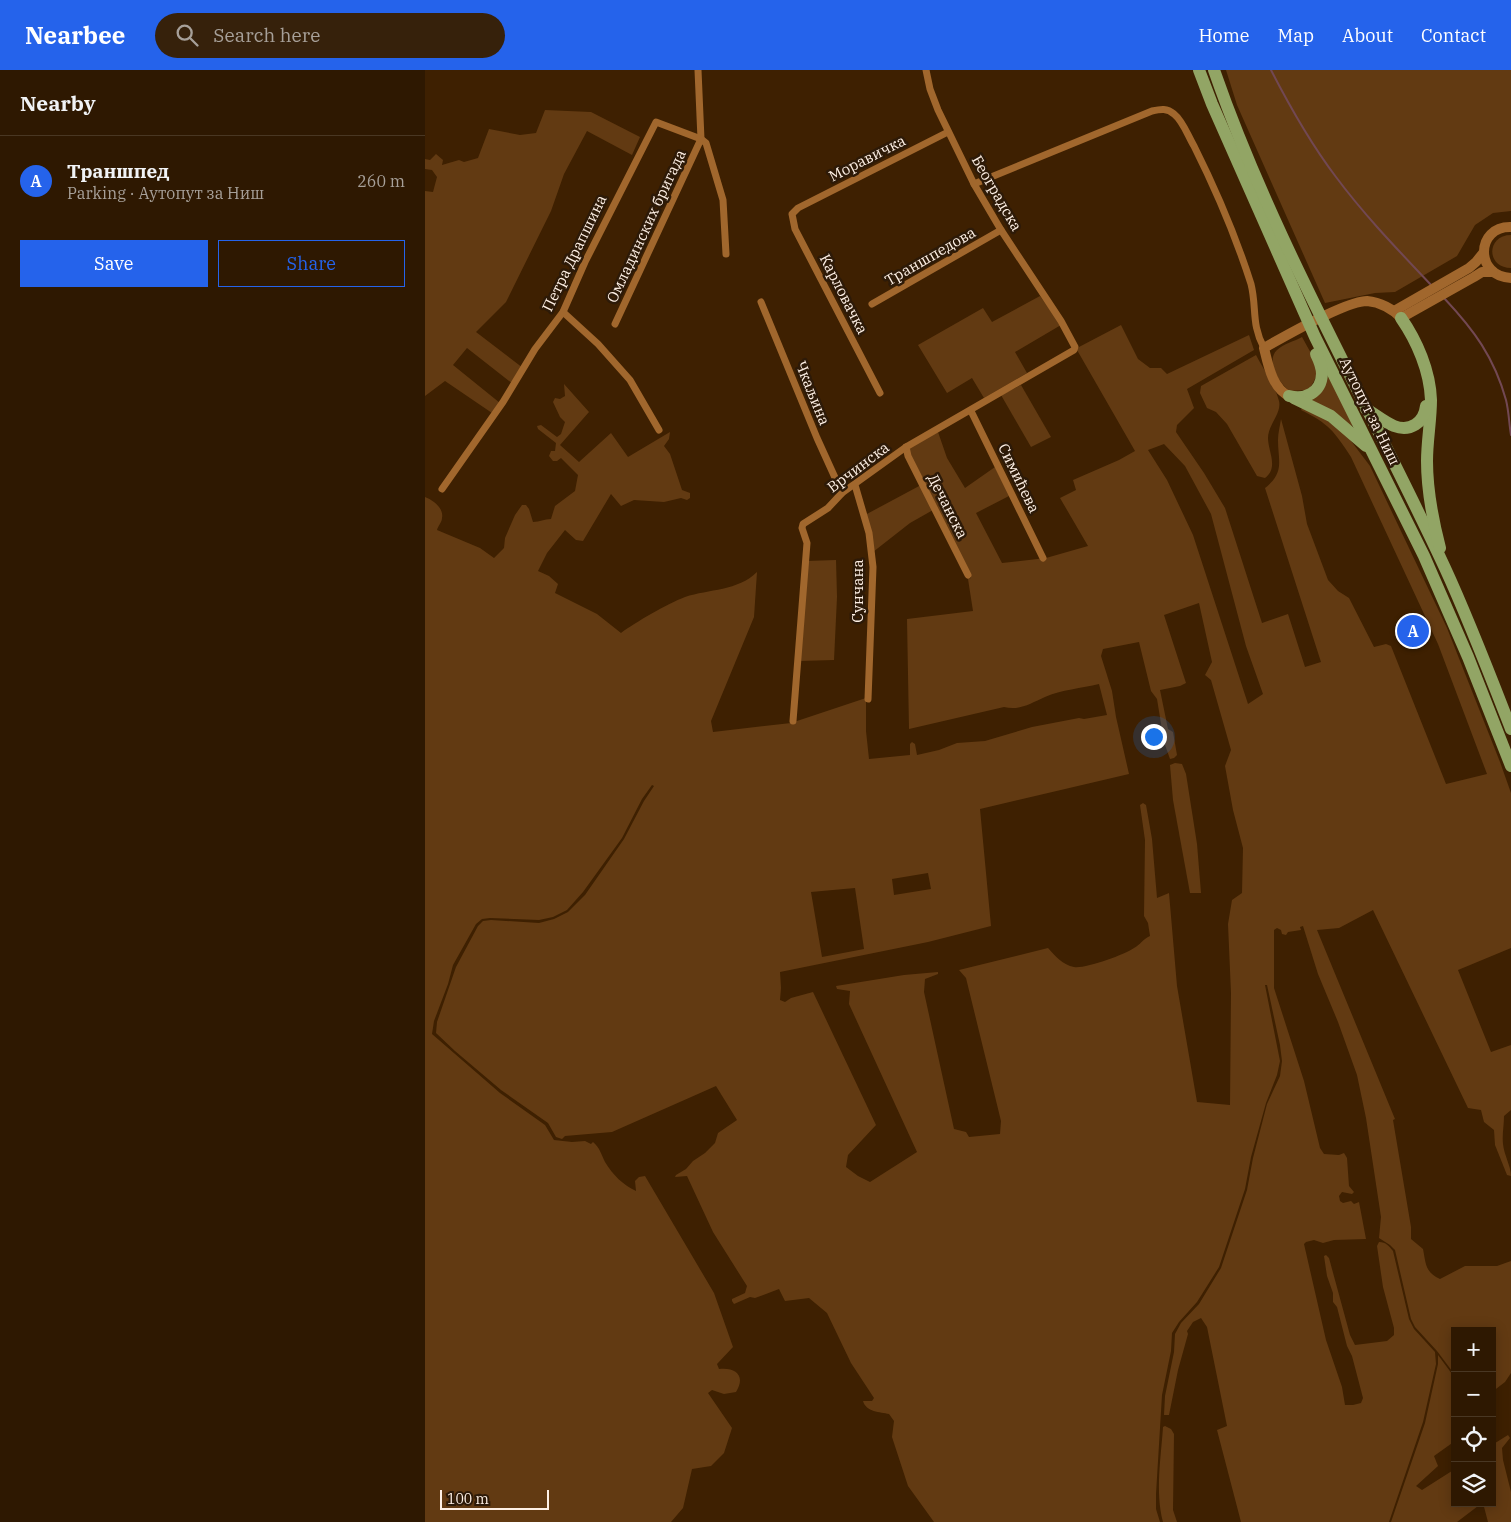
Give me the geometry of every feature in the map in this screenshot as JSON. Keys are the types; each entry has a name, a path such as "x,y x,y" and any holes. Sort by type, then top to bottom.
{"highway":[{"name":"Аутопут за Ниш","path":"1199,70 1212,104 1315,337 1373,452 1446,606 1511,766"},
{"name":"Аутопут за Ниш","path":"1214,70 1228,110 1289,252 1445,568 1483,656 1511,729"},
{"path":"1286,270 1293,302 1318,358 1322,375 1316,390 1310,395 1299,398 1289,396"},
{"path":"1366,409 1391,425 1400,428 1414,426 1424,416 1426,392 1400,317"},
{"path":"1400,317 1414,338 1429,383 1431,400 1427,472 1430,500 1445,568"},
{"path":"1289,396 1331,416 1373,452"}],"street":[{"path":"698,70 701,139 706,143 723,200 726,254"},
{"name":"Београдска","path":"926,70 930,89 948,132 974,184 1001,230 1061,321"},
{"path":"974,184 1153,111 1162,109 1176,115 1205,168 1228,222 1254,295 1255,328 1275,382 1289,396"},
{"name":"Петра Драпшина","path":"442,489 503,402 535,349 563,312 585,262 656,122 659,121 701,139"},
{"name":"Моравичка","path":"798,208 948,132"},
{"name":"Омладинских бригада","path":"615,324 701,139"},
{"name":"Карловачка","path":"798,208 792,214 795,229 881,393"},
{"path":"1493,272 1485,261 1486,241 1502,227 1511,227"},
{"name":"Траншпедова","path":"872,304 1001,230"},
{"path":"1456,281 1484,252"},
{"path":"1264,348 1355,303 1369,301 1385,306 1400,317 1413,305 1456,281 1482,272 1493,272 1510,279"},
{"name":"Чкаљина","path":"761,302 817,438 842,493"},
{"path":"563,312 597,344 629,380 659,430"},
{"name":"Врчинска","path":"793,721 807,543 802,528 803,524 828,508 842,493 906,447 1075,350 1074,343 1061,321"},
{"name":"Симићева","path":"971,410 1043,558"},
{"name":"Дечанска","path":"906,447 907,456 968,575"},
{"name":"Сунчана","path":"855,485 869,533 873,567 868,699"}],"shaded area":[{"path":"1226,70 1511,70 1511,211 1493,213 1475,225 1457,256 1395,292 1375,293 1325,303 1237,105"},
{"path":"545,110 591,112 640,137 632,155 587,131 564,174 551,211 506,302 476,332 523,368 513,384 467,348 453,365 500,403 492,413 445,381 425,396 425,191 433,192 437,177 432,170 425,169 425,159 430,160 436,154 443,160 442,165 459,160 464,162 478,158 489,129 520,135 536,133"},
{"path":"1511,235 1511,268 1503,267 1497,263 1493,258 1492,252 1493,245 1497,240 1503,236"},
{"path":"1040,296 1061,325 1015,352 1027,373 984,398 972,378 947,393 918,345 983,308 992,322"},
{"path":"1121,325 1138,359 1150,368 1161,368 1167,374 1249,335 1254,350 1187,389 1194,408 1177,425 1176,432 1225,508 1262,623 1288,614 1305,667 1321,662 1265,488 1278,471 1278,437 1281,419 1302,496 1307,524 1328,580 1338,591 1349,598 1374,647 1386,644 1391,646 1446,784 1487,774 1438,644 1351,457 1325,424 1301,410 1302,408 1319,414 1348,437 1370,466 1447,628 1511,793 1511,948 1458,970 1491,1052 1511,1045 1511,1110 1504,1116 1503,1137 1511,1176 1507,1175 1495,1145 1494,1130 1484,1122 1481,1110 1468,1108 1373,910 1339,928 1317,930 1395,1119 1393,1120 1411,1227 1411,1239 1423,1249 1429,1270 1440,1279 1465,1266 1497,1266 1511,1261 1511,1373 1505,1382 1496,1389 1496,1327 1451,1327 1451,1370 1415,1327 1411,1319 1395,1250 1379,1238 1381,1217 1366,1118 1357,1075 1318,974 1303,926 1300,927 1301,930 1288,932 1286,935 1282,934 1281,930 1277,928 1274,930 1274,988 1304,1081 1320,1148 1324,1154 1339,1155 1344,1153 1347,1158 1349,1186 1354,1192 1352,1194 1342,1192 1339,1196 1340,1201 1343,1203 1351,1201 1354,1204 1359,1202 1366,1239 1334,1240 1323,1243 1314,1240 1304,1244 1326,1340 1342,1387 1345,1405 1361,1403 1363,1398 1337,1307 1333,1302 1333,1293 1327,1276 1324,1256 1326,1255 1329,1258 1350,1335 1355,1345 1387,1341 1394,1335 1394,1328 1383,1287 1377,1246 1379,1242 1387,1245 1393,1251 1409,1319 1414,1329 1435,1352 1436,1364 1423,1422 1389,1522 1241,1522 1217,1430 1227,1426 1207,1327 1201,1318 1193,1322 1187,1331 1188,1334 1178,1370 1169,1415 1164,1415 1165,1396 1174,1352 1175,1334 1181,1323 1199,1304 1221,1268 1247,1190 1267,1104 1280,1076 1282,1061 1280,1045 1267,985 1265,985 1280,1061 1277,1075 1266,1103 1251,1157 1245,1189 1219,1267 1197,1302 1172,1333 1171,1351 1162,1395 1156,1494 1156,1509 1160,1522 934,1522 908,1486 892,1437 894,1421 889,1414 874,1411 865,1405 863,1401 872,1401 874,1398 851,1363 827,1313 809,1298 785,1301 779,1289 755,1298 750,1297 734,1304 732,1301 732,1299 745,1293 747,1286 713,1232 687,1176 675,1177 715,1143 718,1133 737,1120 716,1086 612,1132 565,1136 562,1139 556,1137 548,1123 501,1090 436,1033 437,1022 456,967 478,926 483,921 491,920 539,923 554,919 568,912 585,895 624,839 654,786 652,785 642,799 622,838 583,892 567,910 553,917 539,920 490,918 482,919 476,924 453,965 434,1021 432,1034 500,1093 545,1125 554,1140 585,1141 591,1144 593,1142 615,1175 623,1183 636,1191 635,1181 639,1177 645,1176 714,1293 733,1347 717,1364 719,1369 734,1371 738,1374 740,1381 736,1392 724,1394 712,1390 708,1393 732,1428 724,1453 711,1466 692,1469 683,1508 671,1522 425,1522 425,497 440,508 442,519 437,530 480,548 494,558 504,548 505,538 515,515 522,505 526,505 529,509 533,522 551,519 555,506 575,491 578,475 561,458 553,461 549,456 551,451 555,451 556,443 538,429 537,426 541,425 557,437 561,434 565,422 560,417 553,402 555,398 560,399 565,396 564,384 589,412 560,445 579,462 611,433 628,457 670,432 669,439 664,446 670,454 682,490 690,493 690,498 687,500 681,498 664,502 634,500 621,506 611,494 583,541 576,540 565,530 547,553 538,571 549,576 558,584 555,593 597,614 621,633 678,600 694,594 723,589 741,583 757,572 754,617 711,721 713,732 791,723 866,698 866,731 869,759 910,755 910,744 912,742 915,744 917,755 939,750 957,743 985,741 1032,727 1107,715 1099,684 1058,693 1020,707 1004,707 909,729 907,619 973,611 968,579 971,578 919,475 908,448 938,432 947,458 965,488 995,467 1009,496 976,513 1002,563 1046,558 1088,546 1060,498 1076,490 1073,480 1135,451 1077,350 1079,347","holes":["1164,444 1185,466 1211,514 1246,646 1263,694 1248,704 1193,535 1167,480 1148,450","1199,603 1212,662 1205,675 1211,680 1231,750 1225,766 1233,810 1243,848 1242,893 1232,900 1228,924 1231,993 1230,1105 1197,1102 1177,986 1169,893 1157,898 1152,839 1146,805 1143,803 1140,805 1145,840 1144,916 1148,923 1150,936 1129,951 1087,966 1074,967 1066,964 1048,948 959,970 966,978 1001,1121 1000,1134 969,1137 966,1132 954,1129 924,992 925,979 938,974 938,972 904,975 836,986 837,989 850,991 849,1004 917,1152 870,1182 858,1176 846,1167 848,1155 876,1125 813,992 791,998 785,1002 780,1000 780,972 928,942 991,926 980,809 1129,774 1112,691 1101,656 1103,649 1139,642 1151,691 1157,699 1164,742 1170,759 1174,758 1177,755 1173,732 1168,729 1160,690 1186,683 1164,615","928,873 931,889 894,895 892,879","855,888 864,949 822,957 811,892"]},
{"path":"1302,337 1313,358 1316,376 1308,390 1290,391 1275,372 1273,366 1274,355 1282,346"},
{"path":"1256,355 1275,389 1279,401 1279,410 1270,428 1268,438 1272,464 1269,474 1265,478 1257,476 1227,424 1216,412 1207,408 1200,393 1201,386"},
{"path":"1328,376 1353,424 1351,426 1303,400 1320,392"},
{"path":"1021,385 1051,437 1031,447 1001,395"},
{"path":"921,485 933,510 910,523 873,552 865,515"},
{"path":"836,560 837,597 834,660 799,661 806,561"},
{"path":"1175,763 1182,764 1186,774 1197,844 1201,893 1190,893 1173,800 1170,765"},
{"path":"1438,1355 1451,1373 1451,1444 1434,1456 1438,1466 1416,1486 1422,1490 1451,1472 1451,1507 1477,1507 1457,1522 1391,1522 1425,1423 1438,1364"},
{"path":"1163,1427 1171,1429 1174,1434 1173,1510 1177,1522 1163,1522 1159,1498"},
{"path":"1508,1435 1510,1438 1502,1448 1511,1492 1511,1522 1488,1522 1484,1507 1496,1507 1496,1442"}],"waterway":[{"path":"1271,70 1301,125 1336,177 1370,219 1432,286"},
{"path":"1444,298 1465,321 1489,357 1506,400 1511,435"}],"place":[{"name":"Траншпед","path":"1413,631"}]}
